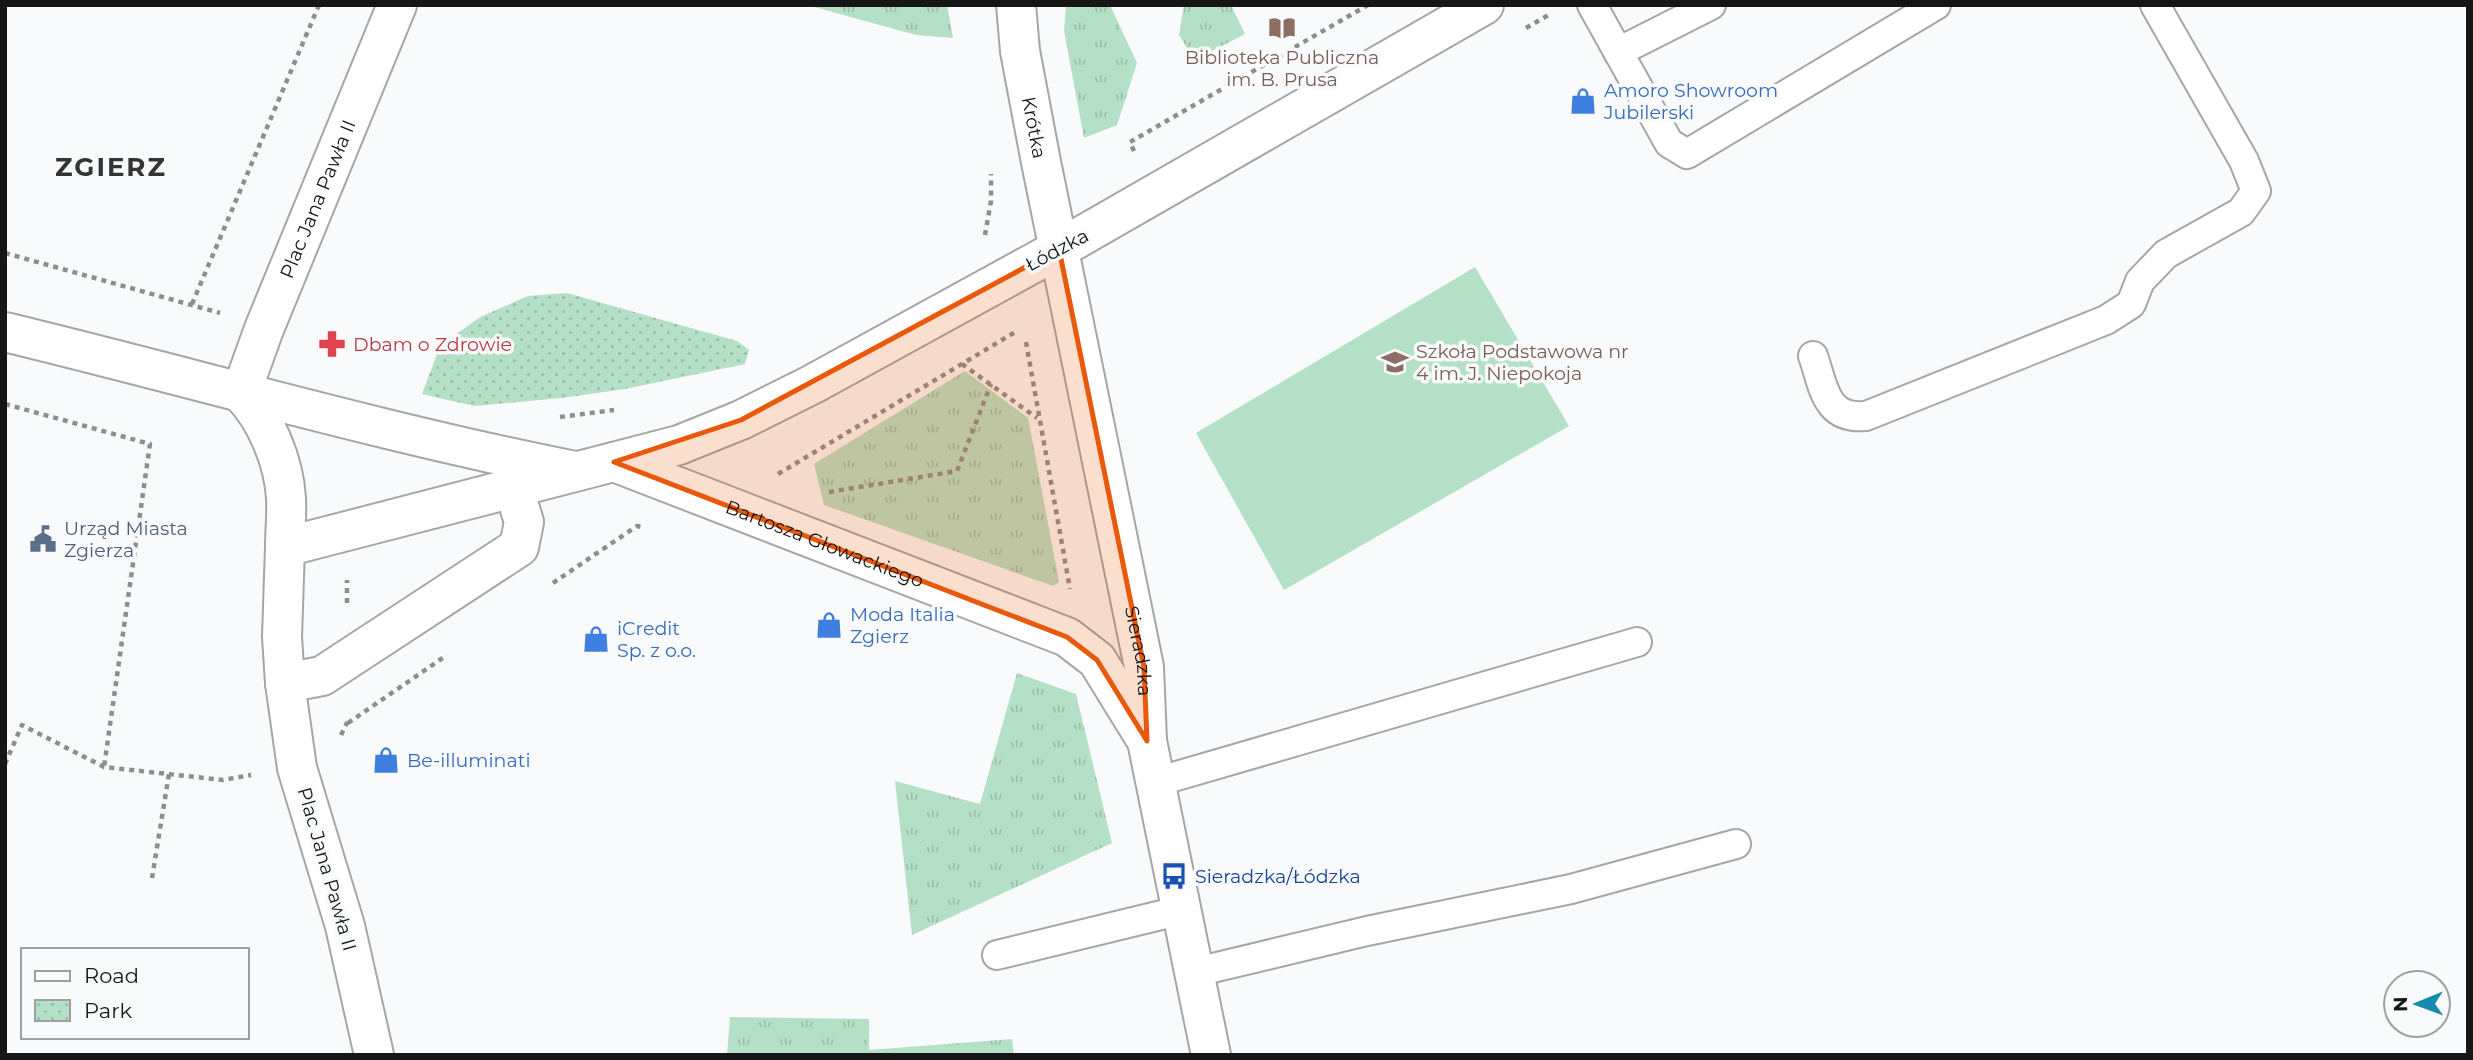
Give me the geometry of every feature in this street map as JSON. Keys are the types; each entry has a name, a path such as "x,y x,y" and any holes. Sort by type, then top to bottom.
{"street":[{"name":"Plac Jana Pawła II","path":"374,1055 345,926 297,768 285,683 282,637 286,496 280,464 261,420 241,393 264,329 397,5"},
{"name":"Krótka","path":"1016,5 1020,51 1059,249"},
{"name":"Łódzka","path":"614,462 678,444 741,420 813,384 1059,249 1484,5"},
{"name":"Sieradzka","path":"1059,249 1144,667 1147,741 1196,972 1210,1055"},
{"path":"5,332 161,370 342,419 474,451 575,471"},
{"path":"285,547 614,462"},
{"name":"Bartosza Głowackiego","path":"614,462 1067,637 1097,660 1147,741"},
{"path":"285,683 322,676 519,547 524,522 513,486"}],"lane":[{"path":"1592,5 1670,144 1687,153 1936,5"},
{"path":"1618,52 1711,5"},
{"path":"1813,356 1831,406 1850,418 1866,416 2106,320 2132,304 2140,281 2166,254 2241,212 2256,191 2244,161 2155,5"},
{"path":"1156,782 1637,642"},
{"path":"1196,972 1367,931 1571,889 1736,844"},
{"path":"998,955 1182,911"}],"path":[{"path":"192,304 319,5"},
{"path":"1130,142 1368,5"},
{"path":"5,253 192,304 264,329"},
{"path":"1026,342 1070,588 1064,594"},
{"path":"962,364 1038,418"},
{"path":"825,493 957,471 991,384"},
{"path":"5,404 150,444 104,767"},
{"path":"555,417 620,409"},
{"path":"787,468 791,478"},
{"path":"5,764 22,724"},
{"path":"152,878 169,774"}],"highlighted area":[{"path":"1059,249 1144,667 1147,741 1097,660 1067,637 614,462 741,420"}],"green space":[{"path":"807,5 947,5 953,38 916,35"},
{"path":"1066,5 1110,5 1137,63 1117,125 1084,138 1064,31"},
{"path":"1184,5 1231,5 1245,34 1195,60 1179,35"},
{"path":"1475,267 1569,426 1284,590 1196,433"},
{"path":"567,293 737,341 749,350 745,364 625,389 562,398 474,406 422,394 440,346 480,317 528,296"},
{"path":"965,371 1028,418 1059,582 1053,586 824,505 814,464"},
{"path":"1017,673 1076,694 1112,843 912,935 895,781 980,804"},
{"path":"730,1017 869,1019 869,1050 1012,1039 1014,1055 727,1055"}],"place":[{"name":"Biblioteka Publiczna im. B. Prusa","path":"1282,28"},
{"name":"Amoro Showroom Jubilerski","path":"1583,101"},
{"name":"Dbam o Zdrowie","path":"332,344"},
{"name":"Szkoła Podstawowa nr 4 im. J. Niepokoja","path":"1395,362"},
{"name":"Urząd Miasta Zgierza","path":"43,539"},
{"name":"Moda Italia Zgierz","path":"829,625"},
{"name":"iCredit Sp. z o.o.","path":"596,639"},
{"name":"Be-illuminati","path":"386,760"},
{"name":"Sieradzka/Łódzka","path":"1174,876"}],"district":[{"name":"ZGIERZ","path":"111,167"}]}
